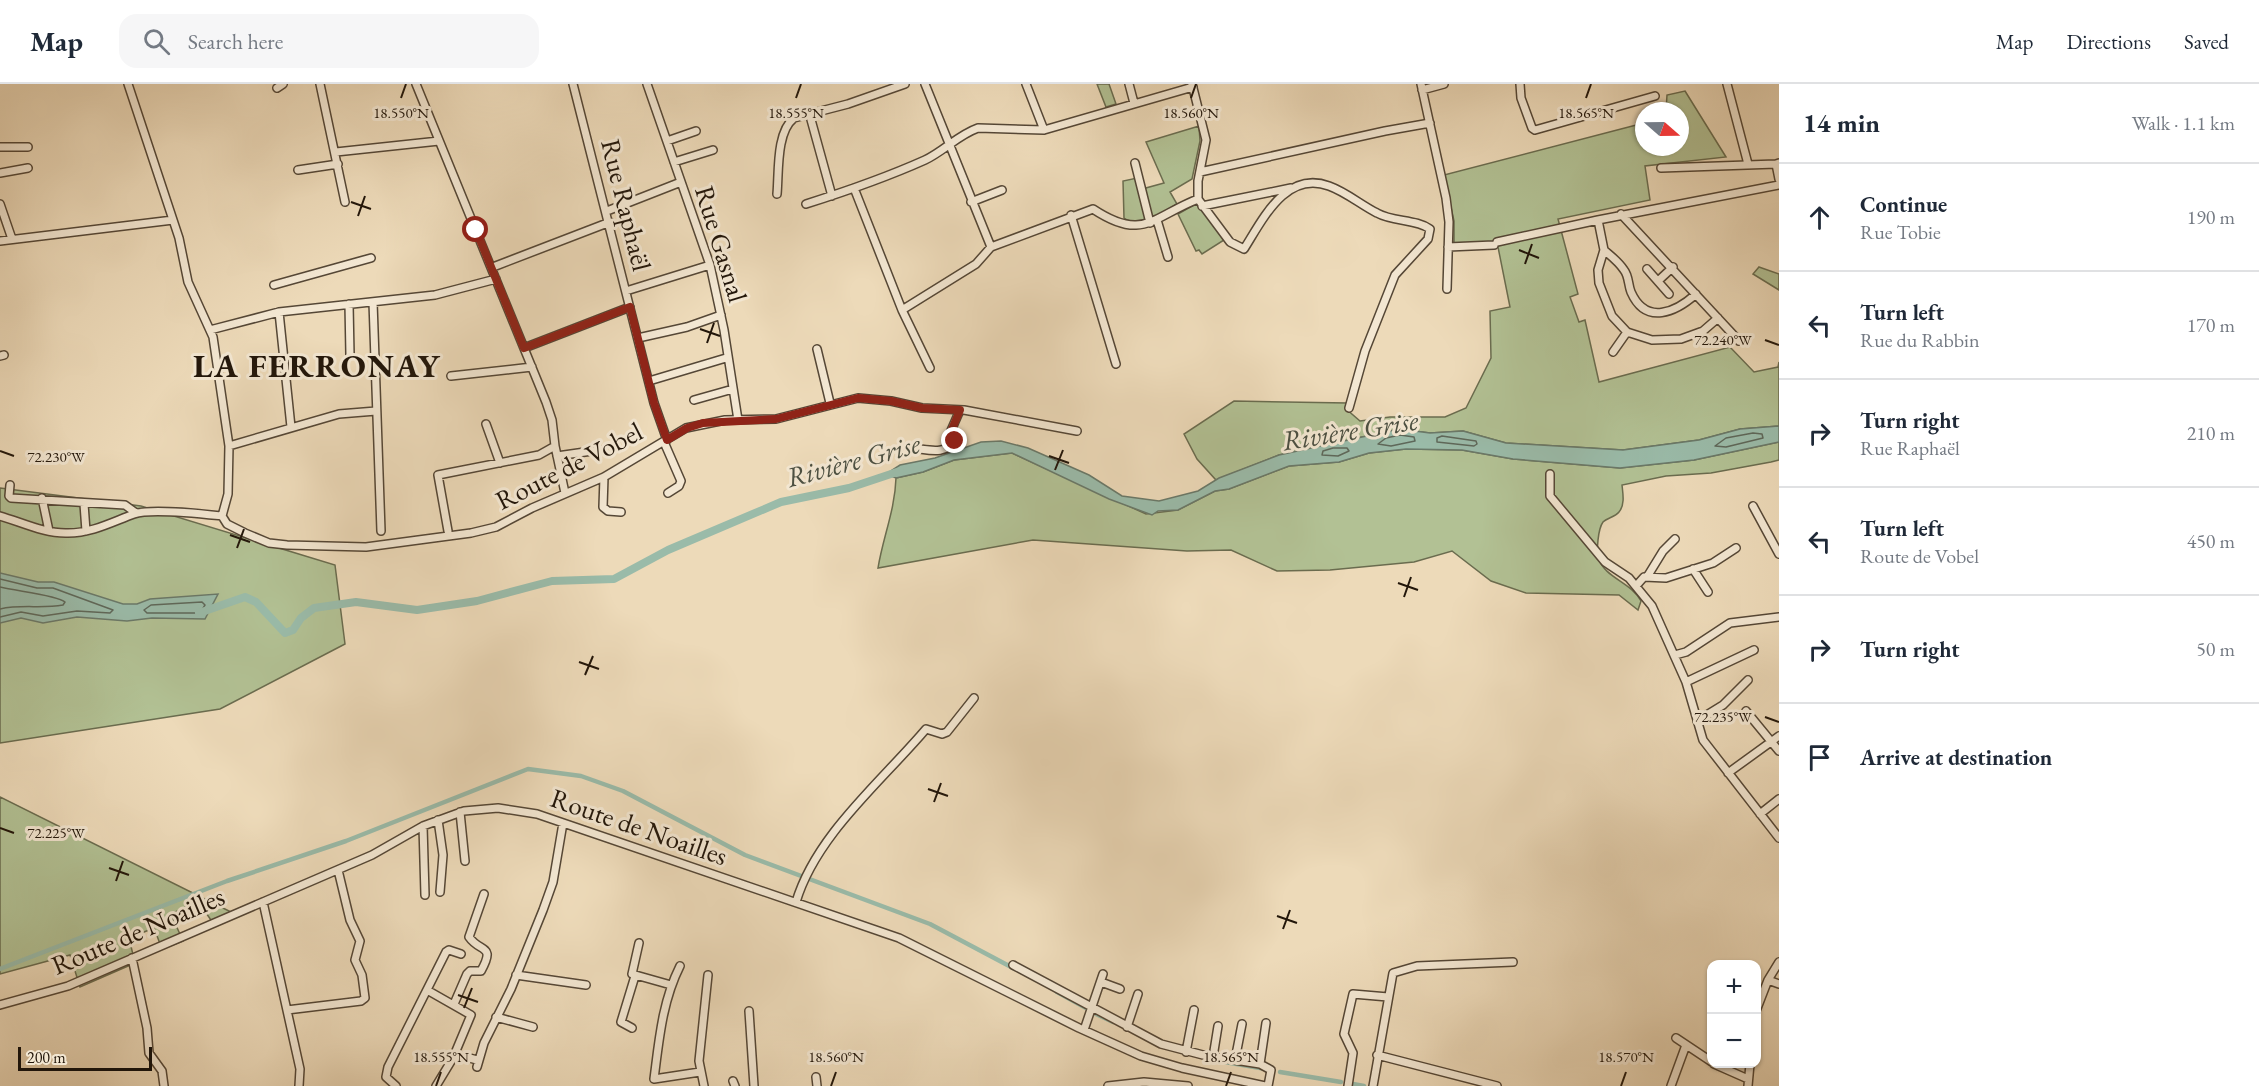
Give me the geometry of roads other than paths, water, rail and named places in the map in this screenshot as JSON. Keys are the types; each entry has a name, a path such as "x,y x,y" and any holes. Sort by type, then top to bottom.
{"street":[{"path":"0,516 49,531 67,533 112,525 136,513 201,513 222,516 228,494 229,446 210,330 185,274 174,220 128,84"},
{"path":"320,84 345,202"},
{"path":"416,84 493,267 552,420 564,493"},
{"name":"Rue Raphaël","path":"573,84 649,381 666,441 681,479 679,486 668,493"},
{"name":"Rue Gasnal","path":"647,84 710,265 721,315 726,358 738,420"},
{"path":"777,194 784,134 788,123 794,118 810,116 905,84"},
{"path":"925,84 991,247"},
{"path":"1026,84 1044,130"},
{"path":"1129,84 1134,103"},
{"path":"1444,84 1421,87 1449,222 1447,289"},
{"path":"1520,84 1521,98 1532,128 1535,130 1655,96"},
{"path":"1727,84 1748,164"},
{"path":"806,204 927,159 967,132 978,128 1044,130 1192,86 1206,140 1200,172 1200,203 1230,242 1244,249 1277,201 1297,184 1314,182 1329,186 1379,215 1430,230 1428,239 1395,275 1365,351 1349,408"},
{"path":"810,116 832,196"},
{"path":"1200,172 1430,123"},
{"path":"667,141 696,130"},
{"path":"336,152 439,141"},
{"path":"0,147 28,147"},
{"path":"674,162 713,150"},
{"path":"298,170 338,164"},
{"path":"1135,164 1168,257"},
{"path":"1661,168 1778,164 1779,179"},
{"path":"0,172 28,168"},
{"path":"607,211 681,182"},
{"path":"1448,247 1495,243 1621,214 1779,185"},
{"path":"902,310 976,264 991,247 1093,208 1114,223 1133,225 1154,221 1200,203 1293,187"},
{"path":"854,188 902,310 930,368"},
{"path":"971,202 1002,190"},
{"path":"0,204 12,239"},
{"path":"1621,214 1673,267 1739,341"},
{"path":"1071,215 1116,364"},
{"path":"0,241 174,220"},
{"path":"1598,220 1604,250 1598,270 1599,283 1612,316 1627,332 1652,340 1681,339 1703,331 1718,318"},
{"path":"493,267 610,222"},
{"path":"1604,250 1625,270 1630,291 1644,307 1662,313 1672,312 1696,294"},
{"path":"274,285 371,258"},
{"path":"626,291 710,265"},
{"path":"1658,281 1673,267"},
{"path":"1647,269 1669,294"},
{"path":"210,330 279,312 435,295 496,279"},
{"path":"373,302 381,531"},
{"path":"349,304 350,355"},
{"path":"524,348 630,307"},
{"path":"279,312 291,427"},
{"path":"638,338 687,327 721,315"},
{"path":"1613,352 1627,332"},
{"path":"817,349 830,403"},
{"path":"649,381 726,358"},
{"path":"451,376 532,367"},
{"path":"694,400 733,388"},
{"name":"Route de Vobel","path":"222,516 227,524 269,543 366,547 430,540 487,530 564,493 604,477 687,428 703,423 776,419 830,403 858,398 891,401 922,408 960,410 1077,431"},
{"path":"908,448 937,452 951,446 955,441 950,434 960,410"},
{"path":"229,446 339,414 376,411"},
{"path":"486,424 500,463"},
{"path":"448,531 438,475 539,455 555,446"},
{"path":"557,456 598,450"},
{"path":"1550,474 1550,496 1605,562 1629,578 1652,606 1664,638 1675,655 1686,682 1703,740 1779,838"},
{"path":"604,477 603,507 608,511 621,512"},
{"path":"10,485 9,496 11,498 42,498 84,504 125,505 136,513"},
{"path":"42,498 49,531"},
{"path":"84,504 86,531"},
{"path":"1753,507 1779,554"},
{"path":"1636,586 1647,577 1663,551 1675,539"},
{"path":"1647,577 1662,579 1713,563 1736,548"},
{"path":"1693,569 1708,592"},
{"path":"1675,655 1686,652 1730,623 1779,617"},
{"path":"1686,682 1754,650"},
{"path":"1697,721 1722,705 1748,680"},
{"path":"796,902 806,873 847,814 890,771 926,729 942,734 947,732 974,698"},
{"path":"1746,711 1779,751"},
{"path":"1728,773 1779,736"},
{"path":"1760,814 1779,799"},
{"name":"Route de Noailles","path":"0,1005 68,986 372,855 438,820 460,812 498,808 537,814 899,938 1141,1056 1182,1068 1267,1086"},
{"path":"460,812 465,861"},
{"path":"438,820 443,855 440,892"},
{"path":"455,1054 477,1064 553,882 563,823"},
{"path":"423,826 425,895"},
{"path":"287,1010 365,998 362,975 355,960 360,941 350,920 338,870"},
{"path":"454,1004 467,974 481,971 488,955 487,950 469,937 484,894"},
{"path":"263,902 300,1069 299,1086"},
{"path":"639,943 631,972 635,976 671,985"},
{"path":"396,1086 386,1077 388,1067 448,951 461,954"},
{"path":"132,958 147,1028 149,1053 162,1071 164,1086"},
{"path":"1373,1086 1393,973 1428,965 1513,962"},
{"path":"1761,998 1768,980 1779,962"},
{"path":"1013,965 1161,1044 1186,1052 1260,1064 1271,1070 1267,1086"},
{"path":"680,966 671,985 664,1012 654,1079 700,1072"},
{"path":"516,975 586,985"},
{"path":"704,1086 700,1072 708,975"},
{"path":"632,1028 621,1022 635,976"},
{"path":"1084,1030 1102,978 1120,989"},
{"path":"1768,980 1779,984"},
{"path":"427,990 471,1015 455,1054 436,1086"},
{"path":"1127,1027 1138,994"},
{"path":"1348,1086 1353,1053 1344,1034 1353,994 1388,997"},
{"path":"1186,1052 1194,1010"},
{"path":"749,1011 754,1086"},
{"path":"496,1017 533,1027"},
{"path":"1260,1064 1266,1023"},
{"path":"1235,1060 1242,1024"},
{"path":"1213,1057 1218,1026"},
{"path":"1676,1038 1707,1059"},
{"path":"1671,1086 1686,1045"},
{"path":"1377,1055 1497,1086"},
{"path":"1722,1068 1748,1082"},
{"path":"816,1077 817,1086"},
{"path":"1108,1086 1131,1084 1188,1086"}],"water":[{"path":"1779,426 1779,442 1694,460 1620,468 1513,459 1462,450 1406,449 1369,453 1339,462 1289,466 1229,489 1215,491 1178,510 1158,511 1152,515 1109,499 1012,453 954,460 923,472 896,478 886,474 900,465 935,458 981,442 1001,441 1028,448 1089,475 1122,496 1159,501 1198,491 1219,478 1279,455 1399,429 1430,433 1463,431 1506,443 1623,450 1699,440 1740,429"},
{"path":"0,573 38,582 54,582 123,604 137,604 150,599 218,594 205,619 152,618 127,621 77,617 43,623 21,618 0,623"}],"waterway":[{"name":"Rivière Grise","path":"199,613 245,597 256,602 285,633 293,630 301,618 314,608 356,602 417,610 477,601 552,581 614,579 668,550 781,502 849,488 900,471"},
{"path":"0,969 227,881 346,841 528,769 581,776 623,791 745,855 930,924 1013,968"},
{"path":"1057,992 1086,1008"},
{"path":"1096,1014 1113,1022"},
{"path":"1213,1060 1266,1069"},
{"path":"1280,1072 1341,1082"},
{"path":"1353,1084 1364,1086"}],"district":[{"name":"LA FERRONAY","path":"317,365"}]}
